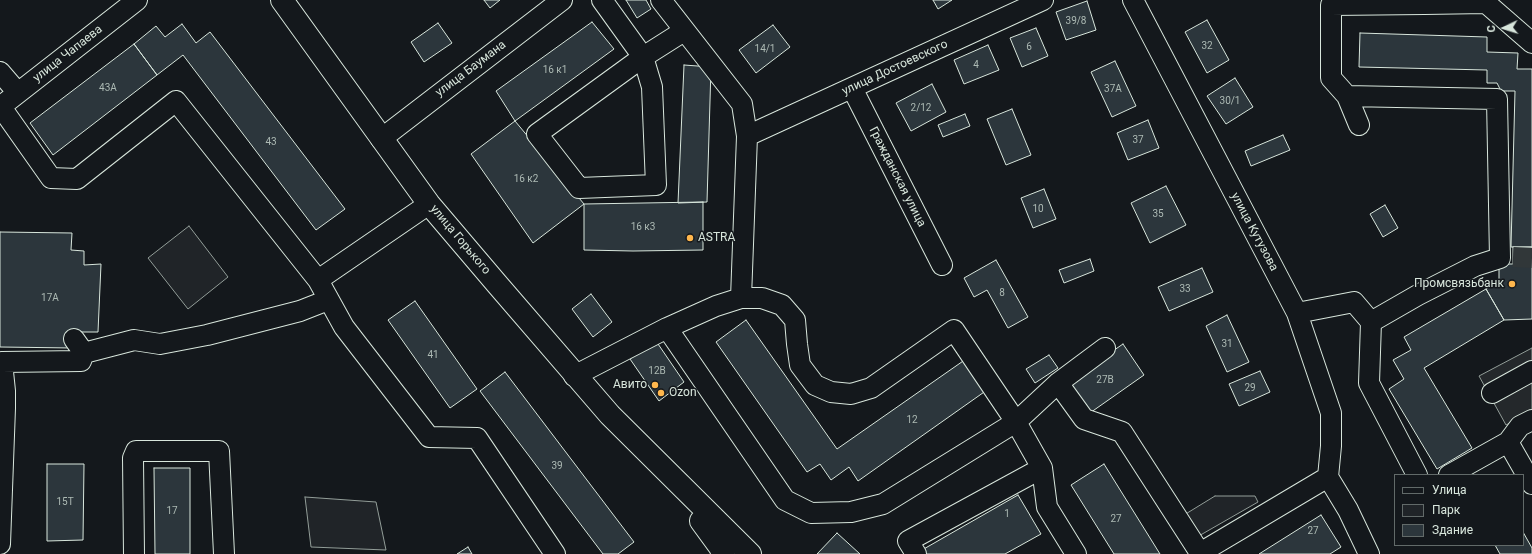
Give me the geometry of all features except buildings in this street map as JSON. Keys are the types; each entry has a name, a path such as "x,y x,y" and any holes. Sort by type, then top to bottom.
{"main road":[{"name":"улица Горького","path":"282,0 429,204 574,376 658,464"},
{"path":"658,464 717,552"},
{"path":"658,464 750,554"}],"street":[{"name":"улица Чапаева","path":"0,107 137,0"},
{"name":"улица Баумана","path":"381,138 562,0"},
{"path":"602,0 644,57 652,87 656,185 580,188 537,134 644,57 684,30"},
{"path":"661,0 742,104 747,136 741,298"},
{"name":"улица Достоевского","path":"747,136 1043,0"},
{"name":"улица Кутузова","path":"1133,0 1297,313 1331,413 1331,446 1328,477"},
{"path":"1359,125 1347,96 1331,78 1331,5 1424,2 1486,3 1532,43"},
{"path":"0,72 18,93"},
{"name":"Гражданская улица","path":"852,88 942,266"},
{"path":"1347,96 1497,99 1506,258 1475,266 1418,295 1371,322"},
{"path":"0,107 51,178 77,179 176,101 318,280 344,327 429,437 477,438 556,554"},
{"path":"318,280 429,204"},
{"path":"574,376 667,328 716,306 741,298 762,298 782,306 795,320 800,365 815,384 831,392 851,394 871,388 954,330 1016,422 1042,468 1047,507 1076,554"},
{"path":"0,544 3,391 1,362 81,361 79,346 134,340 160,344 207,335 300,311 328,300"},
{"path":"1297,313 1354,302 1371,322 1369,383 1416,474"},
{"path":"667,328 785,500 811,513 852,512 883,504 1016,422 1058,383 1105,348"},
{"path":"1492,393 1532,371"},
{"path":"1058,383 1084,419 1122,432 1200,553 1328,477 1348,510 1369,554"},
{"path":"1452,474 1508,442 1520,426 1532,420"},
{"path":"1508,442 1532,484"},
{"path":"134,554 133,458 136,451 219,451 224,554"},
{"path":"916,554 908,541 1042,468"}],"green space":[{"path":"189,226 228,277 188,309 148,258"},
{"path":"1215,496 1255,496 1258,502 1197,537 1184,515"},
{"path":"305,497 376,502 386,550 311,547"}],"shaded area":[{"path":"1532,348 1532,411 1506,425 1479,376"}],"tunnel":[{"path":"1513,257 1532,258"}],"place":[{"name":"ASTRA","path":"690,238"},
{"name":"Промсвязьбанк","path":"1512,284"},
{"name":"Авито","path":"655,385"},
{"name":"Ozon","path":"661,393"}]}
